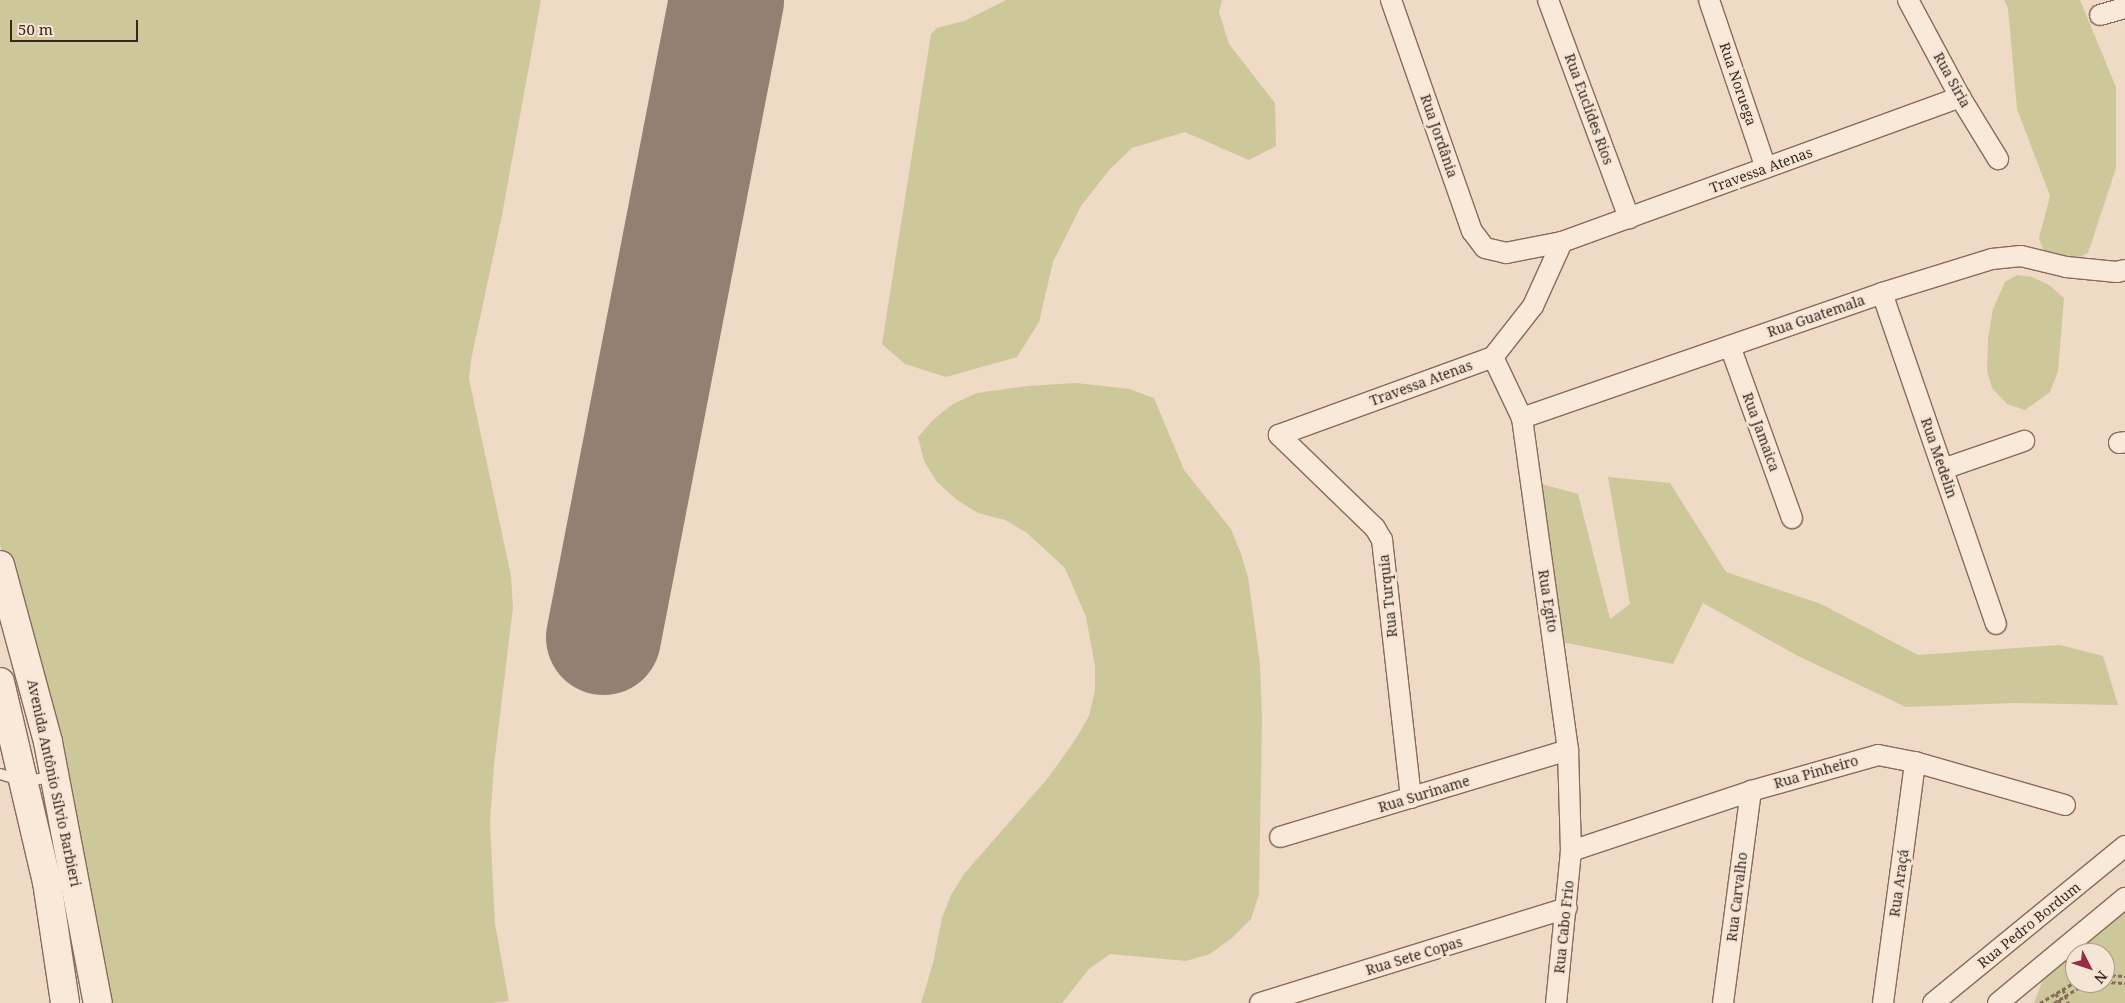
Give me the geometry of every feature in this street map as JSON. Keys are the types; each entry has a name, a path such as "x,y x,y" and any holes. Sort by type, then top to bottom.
{"main road":[{"name":"Avenida Antônio Sílvio Barbieri","path":"0,565 48,742 92,959 98,1003"},
{"name":"Avenida Antônio Sílvio Barbieri","path":"0,682 12,777 47,882 65,1003"}],"street":[{"name":"Rua Jordânia","path":"1391,0 1472,231 1485,248 1506,253"},
{"name":"Rua Euclídes Rios","path":"1548,0 1629,218"},
{"name":"Rua Noruega","path":"1709,0 1766,168"},
{"name":"Rua Síria","path":"1908,0 1960,97 1998,158"},
{"path":"2100,15 2125,8"},
{"name":"Travessa Atenas","path":"1506,253 1562,242 1960,97"},
{"path":"1494,357 1532,306 1562,242"},
{"name":"Rua Guatemala","path":"1522,418 1882,293 1992,259 2021,256 2066,267 2121,271"},
{"name":"Rua Medelin","path":"1882,293 1996,624"},
{"name":"Rua Jamaica","path":"1730,346 1792,518"},
{"name":"Travessa Atenas","path":"1279,435 1494,357"},
{"name":"Rua Egito","path":"1494,357 1522,418 1568,750 1571,851"},
{"name":"Rua Turquia","path":"1279,435 1375,528 1382,540 1411,798"},
{"path":"1943,469 2024,441"},
{"name":"Rua Suriname","path":"1280,837 1568,750"},
{"name":"Rua Pinheiro","path":"1571,851 1751,791 1878,755 1915,762 2065,804"},
{"name":"Rua Araçá","path":"1883,1003 1915,762"},
{"name":"Rua Carvalho","path":"1723,1003 1751,791"},
{"name":"Rua Pedro Bordum","path":"1935,1002 2125,846"},
{"name":"Rua Cabo Frio","path":"1556,1003 1567,908 1571,851"},
{"path":"1998,1003 2125,898"},
{"name":"Rua Sete Copas","path":"1260,1003 1567,908"}],"lane":[{"path":"12,777 55,777"}],"path":[{"path":"2040,1003 2063,989 2068,1003"},
{"path":"2056,993 2059,1002"},
{"path":"2054,1003 2059,1002 2071,993"}],"shaded area":[{"path":"0,0 541,0 502,215 471,360 469,379 511,576 513,607 494,765 490,822 495,924 509,1001 491,1003 101,1003 26,621 0,545"},
{"path":"1006,0 1222,0 1219,12 1229,44 1275,103 1276,146 1249,160 1185,132 1132,148 1110,169 1081,206 1053,262 1039,322 1017,357 946,377 905,364 882,344 931,34 937,28 964,21"},
{"path":"2004,0 2080,0 2116,87 2116,168 2088,253 2076,259 2044,252 2039,238 2050,196 2017,109 2008,8"},
{"path":"2017,275 2032,277 2049,285 2064,298 2058,371 2050,392 2025,410 2007,404 1992,388 1987,371 1988,339 1993,309 2005,282"},
{"path":"1076,383 1129,389 1154,398 1184,470 1231,529 1241,554 1248,577 1260,664 1262,719 1259,894 1251,919 1233,937 1210,954 1186,961 1110,954 1089,969 1062,1003 921,1003 933,963 942,918 951,895 964,874 1048,778 1077,737 1089,716 1095,690 1095,666 1086,617 1065,568 1027,533 1005,520 978,513 957,500 937,482 924,461 918,437 934,419 953,404 977,393 1028,386"},
{"path":"1608,477 1670,483 1726,572 1821,604 1918,655 2060,645 2103,656 2118,705 2014,703 1906,707 1798,656 1703,603 1673,664 1557,641 1538,483 1578,494 1610,619 1630,604"},
{"path":"2125,912 2125,1003 2034,1003 2042,982 2065,961 2065,993 2115,993 2115,943 2087,943"}],"runway":[{"path":"603,637 726,0"}]}
